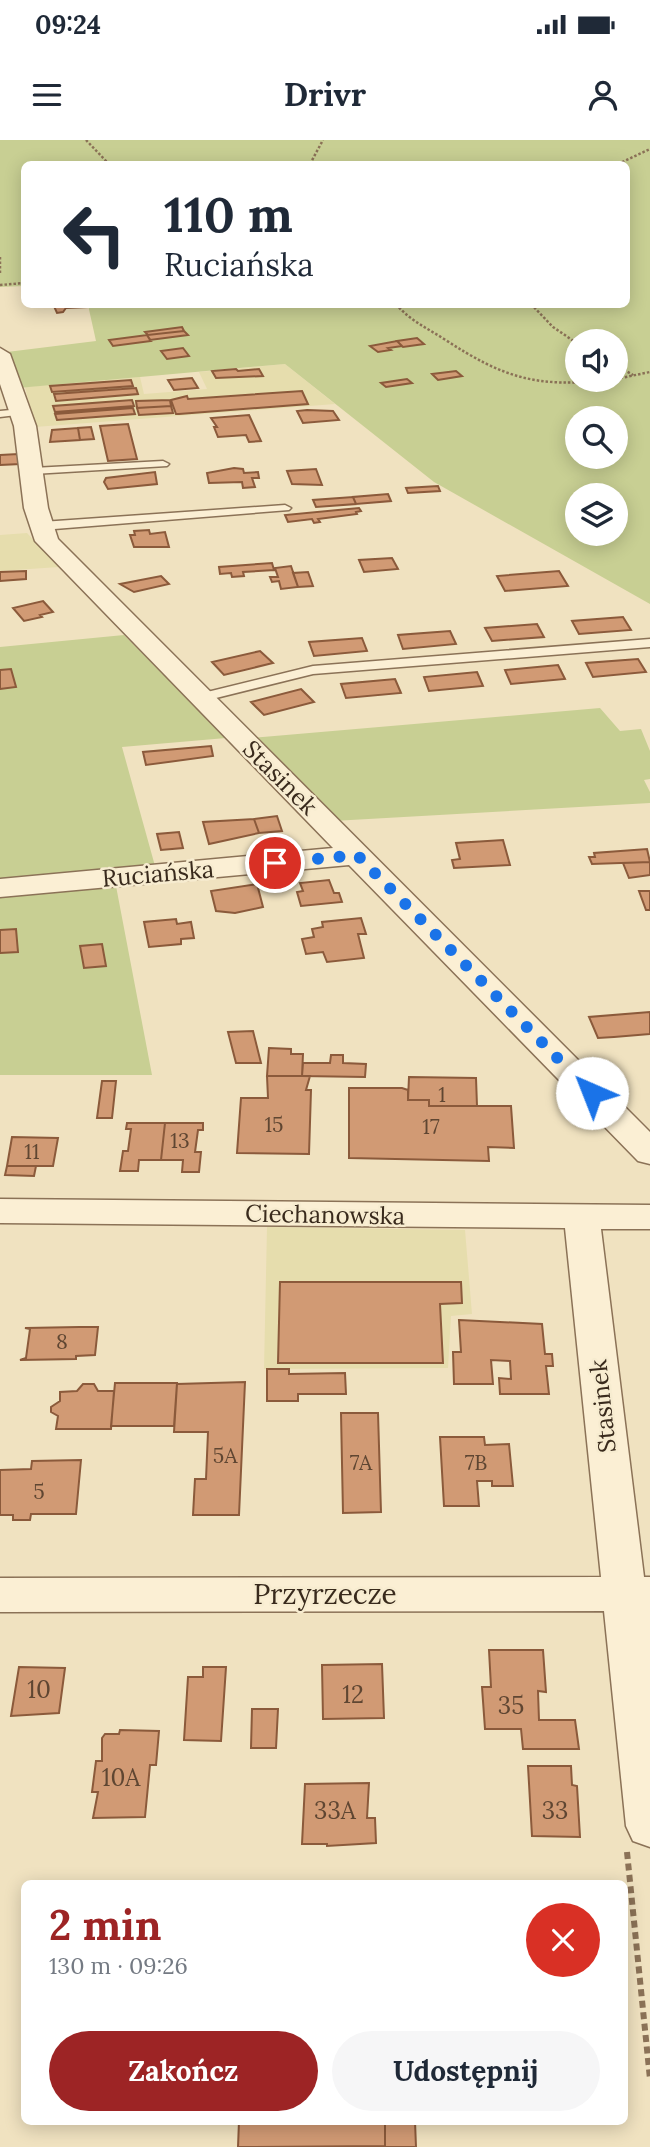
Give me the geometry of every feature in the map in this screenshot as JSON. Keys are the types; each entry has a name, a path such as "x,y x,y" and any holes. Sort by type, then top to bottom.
{"street":[{"name":"Stasinek","path":"0,354 10,413 33,471 36,508 47,541 650,1153"},
{"name":"Ruciańska","path":"0,888 357,855"},
{"name":"Ciechanowska","path":"0,1211 650,1217"},
{"name":"Stasinek","path":"582,1218 637,1594 650,1826"},
{"name":"Przyrzecze","path":"0,1595 637,1594"}],"lane":[{"path":"33,471 163,464"},
{"path":"42,526 285,508"},
{"path":"200,698 313,670 650,643"}],"path":[{"path":"86,140 106,161"},
{"path":"312,161 323,140"},
{"path":"624,161 650,149"},
{"path":"0,257 0,274"},
{"path":"0,285 21,283"},
{"path":"400,308 422,330 438,335 482,365 529,381 565,382"},
{"path":"535,308 565,335"},
{"path":"628,372 634,376"},
{"path":"628,377 650,372"}],"shaded area":[{"path":"285,364 335,404 35,427 25,387 140,377 144,394 207,389 199,372"},
{"path":"27,533 59,567 0,571 0,535"},
{"path":"267,1227 465,1230 472,1314 451,1316 448,1368 264,1369"}],"green space":[{"path":"0,140 650,140 650,604 434,482 285,364 18,388 7,352 96,341 89,308 630,308 630,161 21,161 21,286 0,287"},
{"path":"124,635 226,738 122,747 155,866 0,881 0,647"},
{"path":"600,708 620,731 641,729 650,751 650,779 644,780 650,792 650,803 333,821 252,738"},
{"path":"116,886 152,1075 0,1075 0,897"}],"building":[{"path":"55,308 66,308 63,312 57,313"},
{"path":"182,327 184,331 148,335 145,332"},
{"path":"184,331 188,335 150,340 147,335"},
{"path":"147,335 151,341 113,346 109,340"},
{"path":"417,338 424,344 403,347 397,341"},
{"path":"397,341 402,346 388,348 391,350 378,352 370,346"},
{"path":"183,348 189,356 167,359 161,351"},
{"path":"259,369 263,376 216,378 212,371"},
{"path":"456,371 462,376 438,380 432,374"},
{"path":"192,378 198,388 174,390 168,380"},
{"path":"407,379 412,383 386,387 381,383"},
{"path":"131,380 133,386 52,392 50,386"},
{"path":"136,388 138,394 56,401 54,394"},
{"path":"302,391 308,404 179,414 176,414 171,400 187,396 188,399"},
{"path":"132,400 134,406 55,412 53,406"},
{"path":"170,400 171,406 137,408 136,401"},
{"path":"171,406 173,413 139,415 137,408"},
{"path":"133,408 135,414 57,420 55,414"},
{"path":"297,411 333,411 339,420 303,423"},
{"path":"249,415 261,441 249,442 246,435 218,437 214,427 217,427 211,418"},
{"path":"128,424 137,459 108,461 100,426"},
{"path":"91,427 94,439 80,440 78,428"},
{"path":"78,428 80,440 50,442 52,430"},
{"path":"18,454 20,464 0,465 0,455"},
{"path":"243,469 244,473 258,472 259,478 252,478 255,487 243,488 242,482 209,483 207,473"},
{"path":"316,469 322,485 292,484 287,471"},
{"path":"155,472 157,484 108,489 104,482 106,478"},
{"path":"438,486 440,491 408,493 406,488"},
{"path":"388,494 391,501 356,504 353,497"},
{"path":"353,497 356,504 316,507 313,500"},
{"path":"359,508 361,511 356,512 357,514 318,519 320,522 314,523 312,519 288,522 285,515"},
{"path":"149,530 150,534 165,532 169,547 134,547 130,535 135,535 134,531"},
{"path":"392,558 398,569 364,572 359,560"},
{"path":"272,563 274,570 243,572 244,576 232,577 231,573 220,574 219,567"},
{"path":"291,566 298,587 281,589 279,581 272,582 270,577 278,577 275,568"},
{"path":"26,571 26,579 0,581 0,572"},
{"path":"559,571 568,586 505,591 497,576"},
{"path":"308,572 313,586 298,587 293,573"},
{"path":"161,576 169,584 134,592 120,584"},
{"path":"43,601 53,612 40,615 42,617 24,621 13,608"},
{"path":"623,617 631,630 579,634 572,621"},
{"path":"537,624 544,637 492,641 485,628"},
{"path":"450,631 456,644 403,649 398,635"},
{"path":"362,638 367,651 314,656 309,642"},
{"path":"260,651 273,663 224,675 212,662"},
{"path":"638,659 646,672 593,677 586,663"},
{"path":"558,665 565,679 511,684 505,670"},
{"path":"11,669 16,687 0,689 0,670"},
{"path":"477,672 483,686 429,691 424,677"},
{"path":"395,679 401,693 346,698 341,684"},
{"path":"301,689 314,702 264,715 251,702"},
{"path":"211,746 213,756 146,765 143,752"},
{"path":"277,816 282,831 259,833 254,819"},
{"path":"254,819 259,833 209,844 203,822"},
{"path":"179,832 183,848 161,850 157,834"},
{"path":"503,840 510,865 454,868 452,860 460,859 456,843"},
{"path":"647,849 650,862 592,864 589,857 595,857 594,853"},
{"path":"650,862 650,875 629,878 623,863"},
{"path":"329,880 334,893 339,893 342,902 301,906 297,892 303,891 300,883"},
{"path":"257,884 263,907 235,913 216,911 211,891"},
{"path":"639,891 650,891 650,910 646,910"},
{"path":"361,918 366,934 358,934 364,958 327,962 323,952 306,954 302,939 314,937 312,929 323,927 322,922"},
{"path":"176,919 177,924 191,922 194,938 181,939 181,944 149,947 144,922"},
{"path":"16,929 18,952 0,953 0,930"},
{"path":"102,944 106,966 84,968 80,946"},
{"path":"650,1012 650,1034 614,1037 598,1038 589,1017"},
{"path":"253,1031 261,1063 236,1063 228,1032"},
{"path":"269,1048 291,1049 291,1054 303,1054 302,1076 267,1076"},
{"path":"331,1055 343,1055 343,1063 366,1064 365,1077 302,1076 303,1063 330,1063"},
{"path":"267,1076 310,1076 306,1090 311,1090 309,1154 237,1153 241,1098 268,1098"},
{"path":"409,1077 476,1078 477,1106 429,1106 429,1100 408,1100"},
{"path":"102,1081 116,1081 112,1118 97,1118"},
{"path":"349,1088 402,1088 408,1090 408,1100 429,1100 429,1106 511,1106 514,1148 488,1147 489,1161 349,1158"},
{"path":"127,1123 165,1123 161,1160 139,1160 138,1171 120,1171 123,1151 128,1151 131,1129 126,1129"},
{"path":"165,1123 203,1123 203,1130 198,1130 195,1152 201,1152 199,1172 182,1172 183,1160 161,1160"},
{"path":"12,1137 58,1138 53,1166 7,1166"},
{"path":"7,1166 36,1166 34,1176 5,1175"},
{"path":"280,1282 461,1282 462,1303 440,1304 443,1363 278,1363"},
{"path":"459,1320 542,1324 545,1354 552,1354 553,1366 546,1366 549,1394 500,1394 499,1378 511,1379 510,1361 491,1360 493,1384 454,1384 453,1352 461,1352"},
{"path":"98,1327 95,1355 76,1356 76,1359 20,1360 26,1358 30,1329 25,1328"},
{"path":"267,1369 289,1369 289,1374 345,1373 346,1394 298,1394 298,1401 267,1401"},
{"path":"245,1382 239,1515 193,1515 195,1479 206,1479 208,1432 174,1432 177,1384"},
{"path":"115,1383 177,1383 174,1426 111,1426"},
{"path":"83,1384 94,1384 98,1391 114,1391 111,1429 56,1429 58,1416 51,1412 51,1407 60,1401 60,1392 77,1391"},
{"path":"341,1413 378,1413 381,1512 343,1513"},
{"path":"440,1437 484,1437 485,1445 509,1444 513,1486 492,1486 492,1481 477,1481 479,1506 444,1506"},
{"path":"81,1460 76,1514 31,1514 30,1520 13,1520 13,1515 0,1515 0,1470 31,1469 32,1461"},
{"path":"489,1650 543,1650 546,1692 538,1691 539,1720 575,1720 579,1749 523,1749 521,1729 485,1729 482,1687 491,1687"},
{"path":"382,1664 384,1718 323,1719 322,1665"},
{"path":"19,1667 65,1668 59,1713 11,1716"},
{"path":"203,1667 226,1667 221,1741 184,1740 188,1677 203,1677"},
{"path":"252,1709 278,1709 276,1748 251,1748"},
{"path":"120,1730 159,1731 156,1765 150,1765 145,1817 93,1818 98,1792 92,1792 96,1761 102,1761 102,1738 105,1734 119,1734"},
{"path":"528,1766 571,1766 572,1785 577,1786 580,1837 532,1836"},
{"path":"369,1783 367,1818 375,1818 376,1843 327,1846 302,1844 305,1784"},
{"path":"239,2125 385,2125 385,2146 238,2147"},
{"path":"385,2125 415,2125 416,2147 385,2147"}],"route":[{"path":"275,863 357,855 592,1093"}]}
